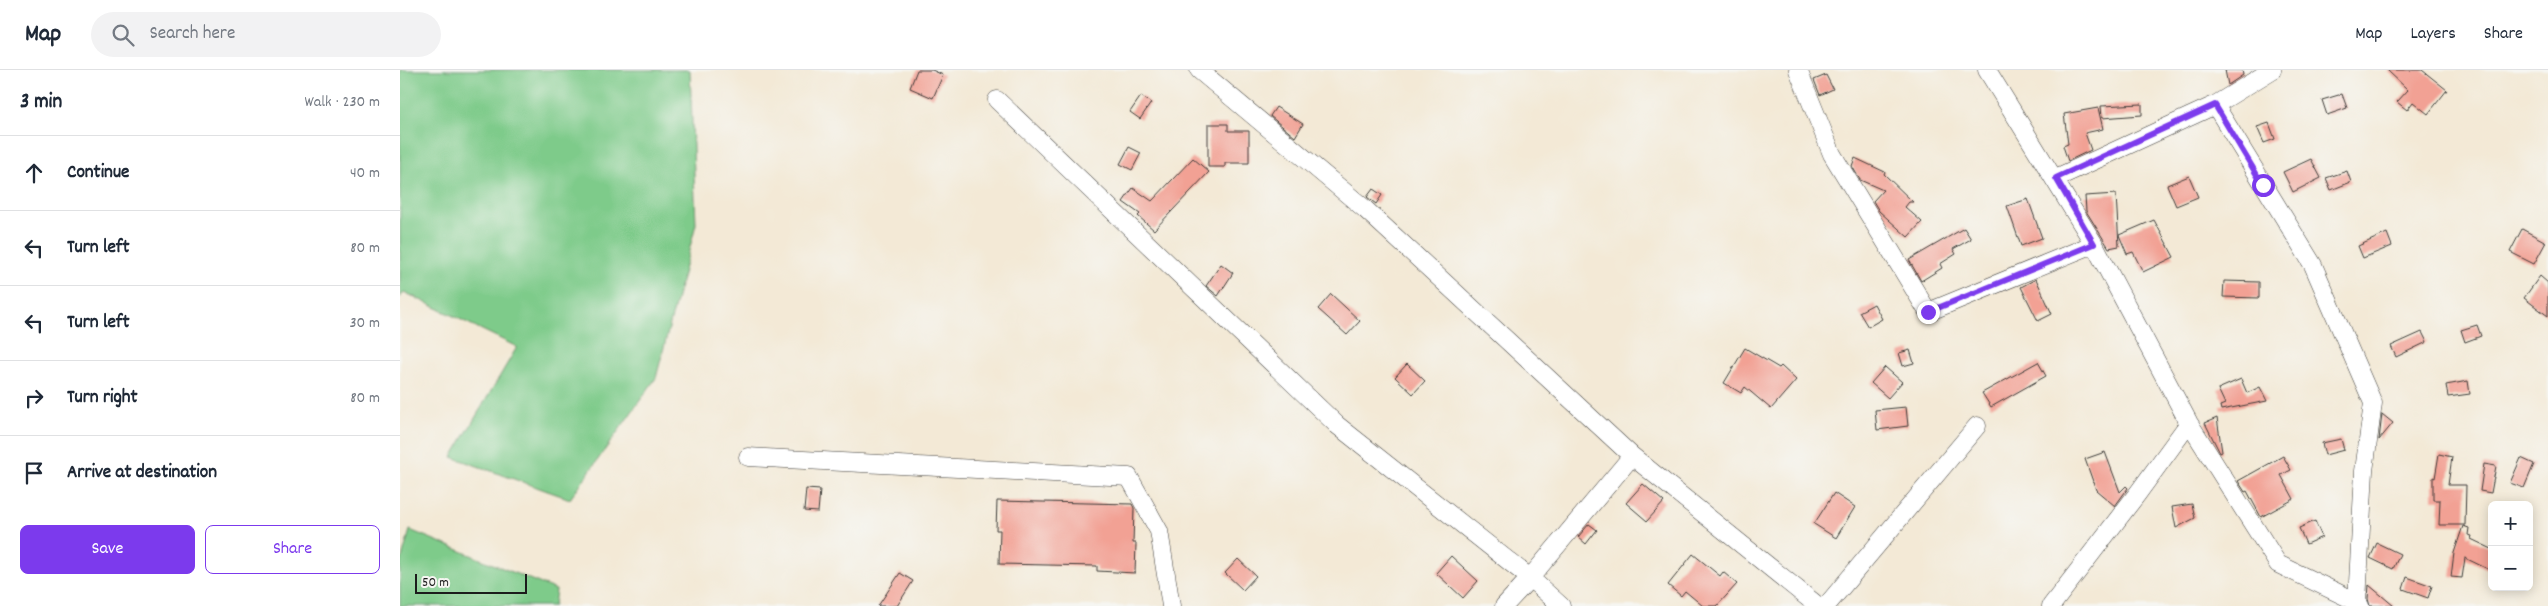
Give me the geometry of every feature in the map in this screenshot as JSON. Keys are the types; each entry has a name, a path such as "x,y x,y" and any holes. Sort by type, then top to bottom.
{"street":[{"path":"1198,70 1365,209 1632,456 1818,606"},
{"path":"1798,70 1832,154 1928,312 2094,244"},
{"path":"1988,70 2056,178 2094,244 2189,422 2278,564 2359,604 2364,471 2373,403 2313,265 2215,105"},
{"path":"2056,178 2215,105 2272,70"},
{"path":"997,100 1337,425 1530,578 1560,606"},
{"path":"2051,606 2138,493 2189,422"},
{"path":"1826,606 1977,426"},
{"path":"1504,606 1530,578 1632,456"},
{"path":"748,457 1129,477 1159,531 1171,606"}],"green space":[{"path":"400,70 690,70 696,224 656,378 570,499 452,457 517,347 404,292 400,298"},
{"path":"410,530 556,590 554,606 400,606 400,565"}],"building":[{"path":"917,70 932,70 943,75 933,98 910,88"},
{"path":"2225,70 2242,70 2243,75 2228,85"},
{"path":"2387,70 2422,70 2447,90 2428,114 2413,102 2407,110 2397,102 2408,90"},
{"path":"1826,75 1833,89 1820,95 1814,80"},
{"path":"2342,94 2347,108 2327,115 2322,100"},
{"path":"1141,96 1151,103 1140,119 1130,112"},
{"path":"2142,104 2142,115 2102,118 2101,106"},
{"path":"1276,107 1303,124 1295,137 1270,116"},
{"path":"2098,108 2103,129 2085,133 2091,150 2068,161 2063,146 2068,144 2064,114"},
{"path":"2269,123 2275,139 2264,143 2257,127"},
{"path":"1208,124 1228,124 1228,131 1249,131 1249,163 1225,163 1225,167 1208,167"},
{"path":"1129,147 1141,153 1132,170 1120,164"},
{"path":"1193,158 1209,172 1154,230 1138,216 1140,214 1123,202 1133,188 1152,201"},
{"path":"1855,158 1885,172 1884,174 1913,202 1909,202 1905,207 1922,222 1908,237 1879,211 1873,201 1883,190 1860,180 1852,166"},
{"path":"2311,159 2321,178 2293,192 2283,172"},
{"path":"2347,171 2351,182 2331,190 2326,178"},
{"path":"2189,176 2198,197 2176,206 2167,185"},
{"path":"1373,189 1382,195 1376,204 1367,197"},
{"path":"2116,194 2119,246 2109,248 2086,211 2085,196"},
{"path":"2028,199 2042,238 2021,246 2007,206"},
{"path":"2154,220 2174,257 2143,272 2133,252 2127,254 2119,235"},
{"path":"1964,228 1971,239 1953,249 1956,254 1940,264 1942,268 1921,281 1909,260"},
{"path":"2522,229 2546,242 2534,264 2510,252"},
{"path":"2387,233 2392,246 2363,258 2358,246"},
{"path":"1221,264 1233,273 1218,296 1206,286"},
{"path":"2540,276 2548,283 2548,316 2524,298"},
{"path":"2036,279 2052,314 2038,321 2021,287"},
{"path":"2224,281 2259,282 2259,298 2223,297"},
{"path":"1331,294 1360,321 1347,335 1318,309"},
{"path":"1874,304 1882,319 1868,327 1859,312"},
{"path":"2477,325 2481,336 2465,342 2461,330"},
{"path":"2422,332 2427,342 2396,357 2391,346"},
{"path":"1745,348 1779,368 1781,366 1796,380 1771,409 1745,387 1741,393 1724,383"},
{"path":"1910,350 1914,363 1903,366 1899,353"},
{"path":"2038,362 2046,376 1991,407 1982,393"},
{"path":"1407,364 1425,381 1413,394 1395,377"},
{"path":"1885,367 1902,382 1888,398 1871,383"},
{"path":"2241,379 2247,393 2260,387 2267,401 2221,410 2220,406 2225,404 2218,389"},
{"path":"2468,381 2470,394 2448,397 2446,385"},
{"path":"1906,407 1908,426 1877,430 1875,410"},
{"path":"2382,414 2393,423 2379,440"},
{"path":"2217,418 2222,452 2220,453 2205,423"},
{"path":"2341,439 2344,450 2325,455 2322,443"},
{"path":"2105,452 2120,492 2126,486 2128,488 2115,506 2096,490 2085,459"},
{"path":"2439,454 2452,457 2448,485 2466,485 2465,525 2439,525 2440,500 2433,500 2433,477 2435,478"},
{"path":"2283,456 2291,470 2281,475 2294,499 2261,517 2247,491 2245,492 2238,481"},
{"path":"2521,458 2534,464 2524,488 2510,483"},
{"path":"2484,464 2496,466 2491,493 2480,491"},
{"path":"1643,484 1664,502 1647,521 1626,503"},
{"path":"806,489 820,490 818,512 804,511"},
{"path":"1834,493 1855,507 1836,538 1814,524"},
{"path":"997,501 1132,504 1134,508 1133,543 1136,543 1135,573 1097,571 1097,566 999,564 1000,530 996,530"},
{"path":"2192,504 2195,518 2176,528 2172,507"},
{"path":"2315,521 2322,537 2306,544 2299,528"},
{"path":"1589,524 1597,530 1586,544 1578,537"},
{"path":"2463,526 2469,528 2468,535 2472,536 2471,539 2488,547 2488,569 2465,558 2462,578 2451,577 2454,553"},
{"path":"2377,543 2400,554 2393,569 2370,558"},
{"path":"1693,554 1720,576 1723,572 1737,584 1717,606 1703,606 1685,591 1681,596 1668,585"},
{"path":"1451,556 1478,581 1463,598 1436,573"},
{"path":"1238,559 1256,576 1243,590 1225,573"},
{"path":"900,573 913,581 897,606 878,606"},
{"path":"2407,577 2432,586 2428,598 2403,589"},
{"path":"2369,585 2394,606 2370,606 2368,599"}],"route":[{"path":"1928,312 2094,244 2056,178 2215,105 2263,185"}]}
